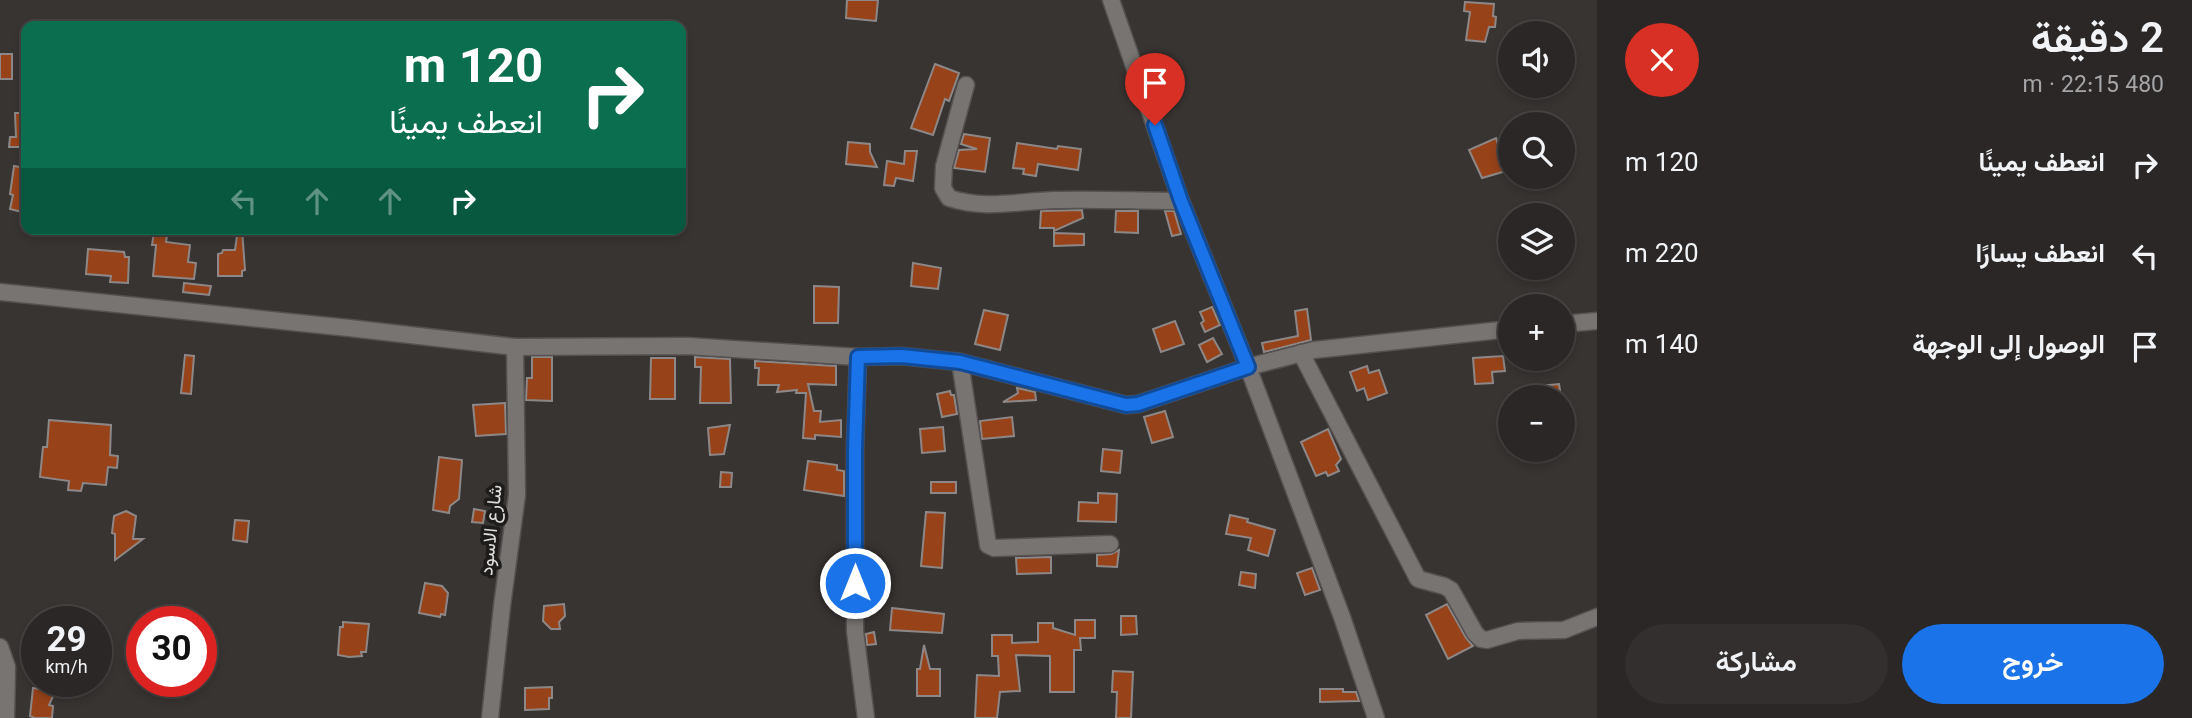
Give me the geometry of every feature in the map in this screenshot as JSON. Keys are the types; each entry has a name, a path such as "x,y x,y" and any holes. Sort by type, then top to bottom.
{"street":[{"path":"1111,0 1181,201 1248,367 1342,617 1376,718"},
{"path":"966,85 944,166 943,188 949,198 993,206 1054,201 1181,201"},
{"path":"0,292 515,347 688,346 858,357 901,356 960,362 1126,405 1138,404 1248,367 1340,346 1498,330"},
{"path":"1575,323 1597,321"},
{"name":"شارع الاسود","path":"490,718 517,495 515,347"},
{"path":"1301,354 1418,579 1451,590 1477,637 1487,640 1518,631 1564,630 1597,617"},
{"path":"858,357 855,631 866,718"},
{"path":"960,362 987,542 990,547 1110,544"},
{"path":"0,647 7,667 6,718"}],"building":[{"path":"847,0 878,0 876,21 846,18"},
{"path":"1465,2 1494,4 1495,27 1489,27 1485,42 1466,40 1470,12 1464,11"},
{"path":"0,54 12,54 12,79 0,79"},
{"path":"935,64 959,73 949,101 945,99 933,135 911,128"},
{"path":"15,113 21,113 21,147 9,147 10,137 16,137"},
{"path":"964,134 990,138 985,172 954,168 959,150 977,149 961,144"},
{"path":"1496,138 1498,173 1482,178 1469,150"},
{"path":"848,142 870,144 870,152 877,167 846,164"},
{"path":"1017,143 1057,149 1058,146 1081,149 1078,170 1038,164 1036,176 1023,174 1024,169 1013,168"},
{"path":"905,151 917,151 913,181 896,178 894,186 884,185 887,161 904,164"},
{"path":"14,166 21,167 21,212 10,209 13,195 10,194"},
{"path":"1082,210 1083,218 1054,231 1054,228 1040,228 1041,211"},
{"path":"1116,211 1138,211 1138,233 1115,232"},
{"path":"1165,211 1174,211 1181,234 1172,236"},
{"path":"1054,233 1084,234 1084,245 1054,246"},
{"path":"154,235 167,235 166,242 190,245 188,262 196,263 194,279 153,276 156,245 152,245"},
{"path":"237,235 242,235 245,270 242,271 242,276 218,276 218,254 223,250 235,250"},
{"path":"88,249 124,252 125,257 129,257 128,283 110,282 111,276 86,274"},
{"path":"913,263 941,268 938,289 911,286"},
{"path":"184,283 211,286 209,295 183,292"},
{"path":"814,286 839,287 838,323 814,323"},
{"path":"1212,307 1220,325 1205,332 1200,312"},
{"path":"1307,309 1311,340 1264,352 1262,343 1298,336 1295,311"},
{"path":"984,310 1008,315 1000,350 975,344"},
{"path":"1175,321 1184,344 1161,352 1153,329"},
{"path":"1213,338 1222,354 1207,362 1199,345"},
{"path":"185,355 194,356 191,394 181,393"},
{"path":"1498,356 1498,371 1505,371 1492,372 1493,383 1475,384 1473,358"},
{"path":"532,357 552,357 552,401 526,400 527,378 532,378"},
{"path":"695,357 730,359 731,403 700,403 701,367 695,367"},
{"path":"651,358 675,358 675,399 650,399"},
{"path":"755,361 836,366 836,385 808,384 814,411 821,411 820,422 841,420 841,437 815,435 815,439 803,438 806,393 796,393 797,390 777,392 779,385 758,385 759,368 755,368"},
{"path":"1367,366 1369,373 1379,370 1387,393 1368,400 1364,388 1357,391 1350,372"},
{"path":"1017,388 1035,392 1036,400 1003,402 1018,393"},
{"path":"950,391 951,395 954,395 957,414 942,417 937,394"},
{"path":"505,403 506,434 476,436 473,405"},
{"path":"1165,411 1173,437 1152,443 1144,417"},
{"path":"1012,417 1014,436 982,439 980,421"},
{"path":"49,420 111,425 110,455 118,456 117,468 108,467 106,485 83,483 81,491 68,490 69,481 40,477 43,447 47,447"},
{"path":"730,425 724,454 710,455 708,428"},
{"path":"943,427 945,451 922,453 920,429"},
{"path":"1328,429 1341,459 1336,465 1339,471 1328,476 1326,472 1316,476 1301,442"},
{"path":"1103,449 1122,451 1120,473 1101,471"},
{"path":"439,457 462,460 459,499 450,506 449,513 433,510"},
{"path":"808,461 837,465 837,470 844,471 844,496 804,490"},
{"path":"721,472 732,473 731,487 720,487"},
{"path":"931,482 956,482 956,493 931,493"},
{"path":"1098,493 1117,494 1116,522 1078,521 1079,502 1098,503"},
{"path":"474,509 485,511 483,523 472,522"},
{"path":"126,511 136,516 133,539 143,539 115,560 115,534 112,533 114,516"},
{"path":"926,512 945,513 942,568 921,566"},
{"path":"1230,515 1275,530 1268,556 1248,550 1251,538 1226,534"},
{"path":"235,520 249,521 247,542 233,540"},
{"path":"1119,550 1117,567 1097,566 1097,555 1111,554"},
{"path":"1051,557 1051,573 1017,574 1016,558"},
{"path":"1312,568 1320,590 1305,595 1297,573"},
{"path":"1241,572 1256,574 1255,588 1239,585"},
{"path":"425,583 442,586 448,593 445,615 441,614 440,617 419,613"},
{"path":"564,604 565,616 559,622 560,629 551,629 543,621 544,606"},
{"path":"1447,604 1473,646 1448,659 1426,615"},
{"path":"892,608 944,614 942,633 890,630"},
{"path":"1121,616 1136,616 1137,634 1121,635"},
{"path":"1075,620 1095,620 1095,638 1080,638 1081,650 1074,650 1074,692 1050,692 1050,656 1016,655 1020,691 1000,692 997,718 975,718 977,675 999,676 998,656 992,656 992,635 1012,635 1012,643 1038,642 1038,623 1053,623 1053,628 1075,635"},
{"path":"343,622 369,624 366,652 361,652 362,656 338,655 340,627 343,627"},
{"path":"874,632 876,644 867,645 866,634"},
{"path":"924,645 930,669 940,669 940,696 917,696 917,669 920,669"},
{"path":"1113,671 1133,672 1131,718 1116,718 1117,692 1112,692"},
{"path":"552,687 549,709 525,710 525,688"},
{"path":"1320,689 1356,692 1359,701 1320,702"},
{"path":"32,697 53,697 49,705 53,706 52,718 30,716"}],"route":[{"path":"855,583 858,357 901,356 960,362 1126,405 1138,404 1248,367 1181,201 1155,125"}]}
